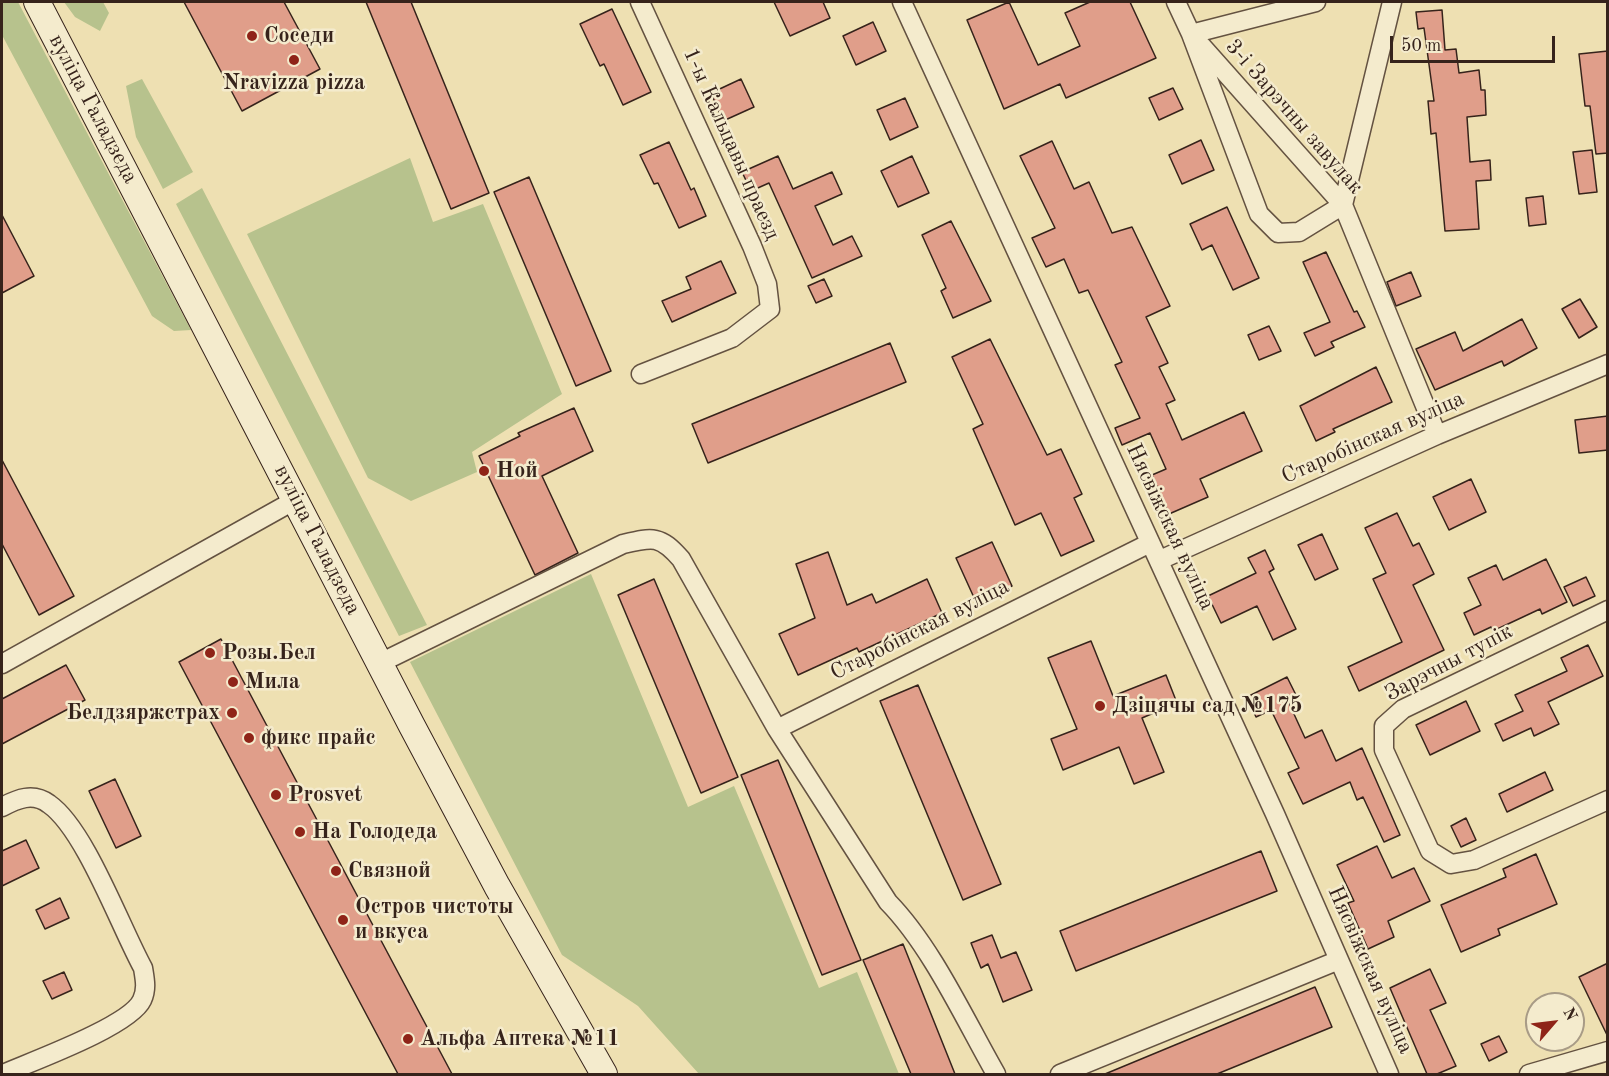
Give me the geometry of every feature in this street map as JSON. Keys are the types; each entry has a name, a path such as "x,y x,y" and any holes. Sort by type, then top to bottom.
{"main road":[{"name":"вуліца Галадзеда","path":"37,2 497,886 603,1074"}],"street":[{"name":"1-ы Кальцавы праезд","path":"640,2 752,246 767,284 770,309 732,338 641,374"},
{"name":"Нясвіжская вуліца","path":"902,2 1150,543 1160,560 1389,1074"},
{"name":"3-і Зарэчны завулак","path":"1176,2 1191,34 1343,205 1437,435"},
{"path":"1316,2 1191,34 1259,214 1278,233 1299,232 1343,205 1392,2"},
{"name":"Старобінская вуліца","path":"1160,560 1437,435 1608,364"},
{"path":"2,664 297,499"},
{"path":"380,663 623,544 648,538 666,542 681,560 777,729 882,893 921,944 996,1074"},
{"name":"Старобінская вуліца","path":"777,729 1150,543"},
{"name":"Зарэчны тупік","path":"1608,610 1403,709 1384,726 1384,750 1430,851 1451,864 1474,860 1608,800"},
{"path":"2,807 23,796 48,802 72,827 144,968 146,986 141,1002 123,1021 3,1074"},
{"path":"1060,1074 1339,960"},
{"path":"1529,1074 1608,1051"}],"green space":[{"path":"2,2 18,2 191,330 174,331 152,316 2,35"},
{"path":"64,2 103,2 109,13 100,31 75,17"},
{"path":"142,79 193,172 163,189 136,137 126,86"},
{"path":"410,158 433,222 483,204 562,394 472,452 477,472 411,501 368,478 247,234"},
{"path":"202,188 427,625 399,636 176,204"},
{"path":"591,574 688,807 734,786 819,988 857,972 899,1074 699,1074 638,1006 562,955 410,662"}],"building":[{"name":"Соседи","path":"184,2 284,2 320,69 242,111"},
{"path":"366,2 411,2 489,193 451,209"},
{"path":"774,2 823,2 830,18 790,36"},
{"path":"1009,2 1038,65 1080,46 1065,13 1090,2 1130,2 1156,58 1066,98 1060,84 1004,109 967,20"},
{"path":"612,9 651,92 623,105 604,64 600,66 580,24"},
{"path":"1442,10 1445,50 1456,49 1459,73 1479,70 1481,90 1485,90 1486,115 1467,117 1470,162 1490,160 1491,180 1476,181 1479,229 1445,231 1436,133 1431,134 1428,101 1434,101 1424,28 1418,29 1416,12"},
{"path":"873,22 886,51 856,65 843,36"},
{"path":"1608,51 1608,153 1596,154 1590,106 1585,106 1579,54"},
{"path":"741,79 754,107 723,121 711,93"},
{"path":"1173,88 1183,109 1159,120 1149,98"},
{"path":"905,98 918,127 890,140 877,110"},
{"path":"1201,140 1214,170 1182,184 1169,155"},
{"path":"1052,141 1074,189 1089,182 1112,233 1132,227 1170,306 1146,317 1168,363 1159,367 1175,400 1166,404 1182,440 1244,412 1262,451 1200,479 1208,497 1169,514 1152,475 1166,469 1150,433 1122,445 1115,428 1140,418 1115,365 1122,362 1088,290 1079,293 1064,259 1046,267 1032,238 1055,228 1020,156"},
{"path":"669,142 706,216 679,228 658,183 654,184 640,155"},
{"path":"1592,150 1597,192 1579,194 1573,152"},
{"path":"778,156 793,189 832,172 842,194 815,206 833,245 852,236 862,256 812,278 769,183 751,191 742,172"},
{"path":"912,156 929,193 898,207 881,171"},
{"path":"529,177 611,371 576,386 494,192"},
{"path":"1543,196 1546,224 1529,226 1526,198"},
{"path":"1227,207 1259,278 1233,290 1212,245 1202,250 1190,224"},
{"path":"2,215 34,276 2,293"},
{"path":"951,221 991,301 953,318 941,291 946,288 922,235"},
{"path":"1326,252 1354,312 1357,311 1365,327 1331,342 1334,347 1315,356 1304,333 1330,322 1303,262"},
{"path":"721,261 736,293 672,322 662,301 691,289 686,277"},
{"path":"1411,272 1421,296 1396,306 1387,282"},
{"path":"824,279 832,296 816,303 808,286"},
{"path":"1580,299 1597,327 1579,338 1562,309"},
{"path":"1522,319 1537,348 1504,366 1502,361 1435,390 1416,349 1455,332 1463,351"},
{"path":"1269,326 1281,351 1259,360 1248,335"},
{"path":"990,339 1047,455 1061,449 1082,494 1074,498 1094,541 1061,556 1041,513 1015,525 973,429 983,424 952,357"},
{"path":"890,343 906,382 708,463 692,424"},
{"path":"1376,367 1392,402 1333,429 1335,432 1316,441 1300,406"},
{"path":"574,408 593,451 542,476 578,553 535,575 479,456 520,436 518,433"},
{"path":"1608,416 1608,450 1579,453 1575,420"},
{"path":"2,460 74,596 39,615 2,544"},
{"path":"1471,479 1486,512 1449,530 1433,497"},
{"path":"1397,513 1413,546 1419,543 1434,574 1413,585 1444,650 1359,691 1348,667 1402,642 1373,579 1386,573 1365,528"},
{"path":"1322,534 1338,569 1315,580 1298,545"},
{"path":"992,542 1012,586 976,602 956,558"},
{"path":"1265,550 1274,569 1269,572 1296,629 1273,640 1257,606 1221,623 1208,596 1256,573 1248,558"},
{"path":"828,552 847,605 872,594 876,603 927,579 942,613 859,652 857,648 798,675 779,634 815,618 796,564"},
{"path":"1546,559 1567,602 1542,614 1540,609 1493,631 1491,627 1474,635 1464,613 1481,605 1468,578 1496,565 1503,580"},
{"path":"1586,577 1595,596 1573,606 1564,587"},
{"path":"654,579 738,777 701,793 618,595"},
{"path":"221,639 452,1074 398,1074 179,662"},
{"path":"1091,641 1113,696 1166,675 1177,703 1142,718 1164,772 1134,784 1119,747 1063,770 1051,739 1077,729 1048,658"},
{"path":"1588,645 1603,676 1548,702 1559,724 1534,736 1531,728 1503,741 1495,724 1523,711 1515,695 1567,671 1561,658"},
{"path":"66,665 85,700 2,744 2,699"},
{"path":"1287,677 1297,697 1288,701 1305,738 1322,730 1336,761 1362,748 1400,835 1384,842 1363,797 1357,800 1350,782 1303,804 1288,773 1299,768 1271,710 1256,717 1247,697"},
{"path":"918,685 1001,884 963,900 880,701"},
{"path":"1466,701 1480,731 1430,755 1416,725"},
{"path":"778,760 861,960 822,975 741,775"},
{"path":"1545,772 1553,790 1507,812 1499,794"},
{"path":"115,779 141,836 116,848 89,791"},
{"path":"1466,818 1476,840 1461,847 1451,826"},
{"path":"26,840 39,868 2,886 2,851"},
{"path":"1377,846 1392,878 1414,868 1430,901 1388,921 1394,937 1368,949 1348,903 1354,901 1337,865"},
{"path":"1261,851 1277,891 1076,971 1060,931"},
{"path":"1536,854 1557,904 1498,929 1500,935 1461,952 1441,905 1506,877 1503,869"},
{"path":"60,898 69,918 45,929 36,910"},
{"path":"992,935 1001,958 1016,952 1032,990 1003,1002 988,964 981,968 971,943"},
{"path":"903,944 955,1074 911,1074 863,960"},
{"path":"1608,963 1608,1037 1579,977"},
{"path":"1430,969 1446,1003 1430,1010 1456,1066 1437,1074 1427,1074 1390,988"},
{"path":"64,972 72,990 52,999 43,981"},
{"path":"1315,987 1332,1027 1217,1074 1105,1074"},
{"path":"1499,1036 1507,1052 1489,1061 1481,1044"}],"place":[{"name":"Соседи","path":"252,36"},
{"name":"Nravizza pizza","path":"294,60"},
{"name":"Ной","path":"484,471"},
{"name":"Розы.Бел","path":"210,653"},
{"name":"Мила","path":"233,682"},
{"name":"Дзіцячы сад №175","path":"1100,706"},
{"name":"Белдзяржстрах","path":"232,713"},
{"name":"фикс прайс","path":"249,738"},
{"name":"Prosvet","path":"276,795"},
{"name":"На Голодеда","path":"300,832"},
{"name":"Связной","path":"336,871"},
{"name":"Остров чистоты и вкуса","path":"343,920"},
{"name":"Альфа Аптека №11","path":"408,1039"}]}
